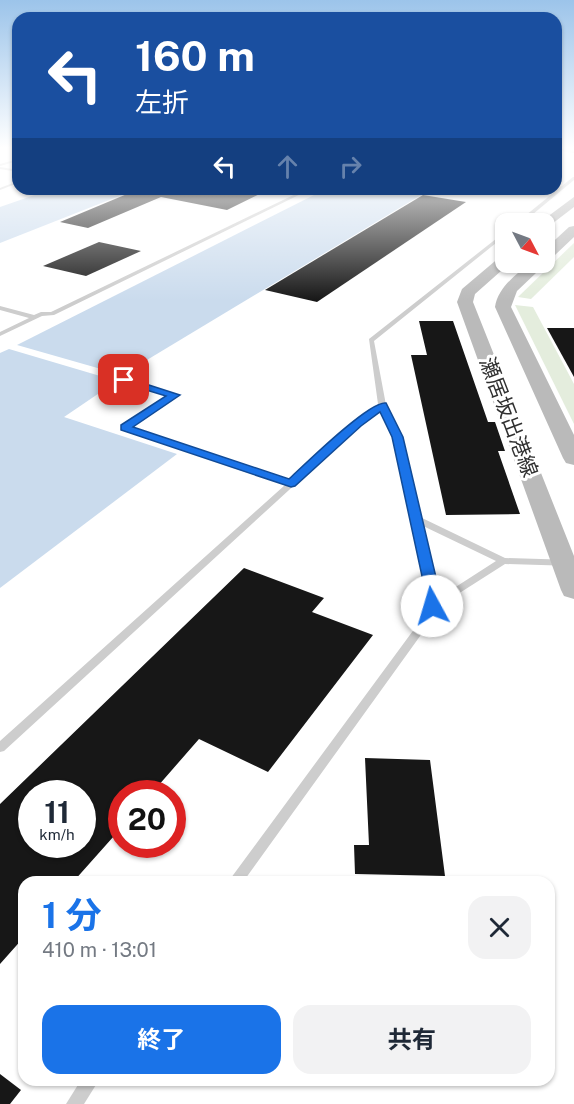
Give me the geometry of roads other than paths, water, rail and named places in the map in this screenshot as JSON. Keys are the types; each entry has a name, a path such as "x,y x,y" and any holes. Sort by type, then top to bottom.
{"main road":[{"path":"555,217 574,201"},
{"path":"555,248 574,230"},
{"name":"瀬居坂出港線","path":"495,269 468,292 465,302 569,563 574,590"},
{"name":"瀬居坂出港線","path":"528,273 507,293 503,300 503,307 574,458"}],"lane":[{"path":"0,334 41,314 52,314 289,199"},
{"path":"531,213 549,199"},
{"path":"240,876 419,630 432,606 432,590 416,519 397,437 382,405 371,340 495,241"},
{"path":"0,308 34,317"},
{"path":"124,380 174,395 124,428 291,484"},
{"path":"0,748 357,423 382,405"},
{"path":"416,519 503,561 569,563"},
{"path":"432,606 503,561"},
{"path":"74,1104 87,1086"}],"water":[{"path":"24,199 113,199 0,243 0,207"},
{"path":"307,199 415,199 122,375 17,345"},
{"path":"9,349 117,381 64,417 177,454 0,588 0,353"}]}
